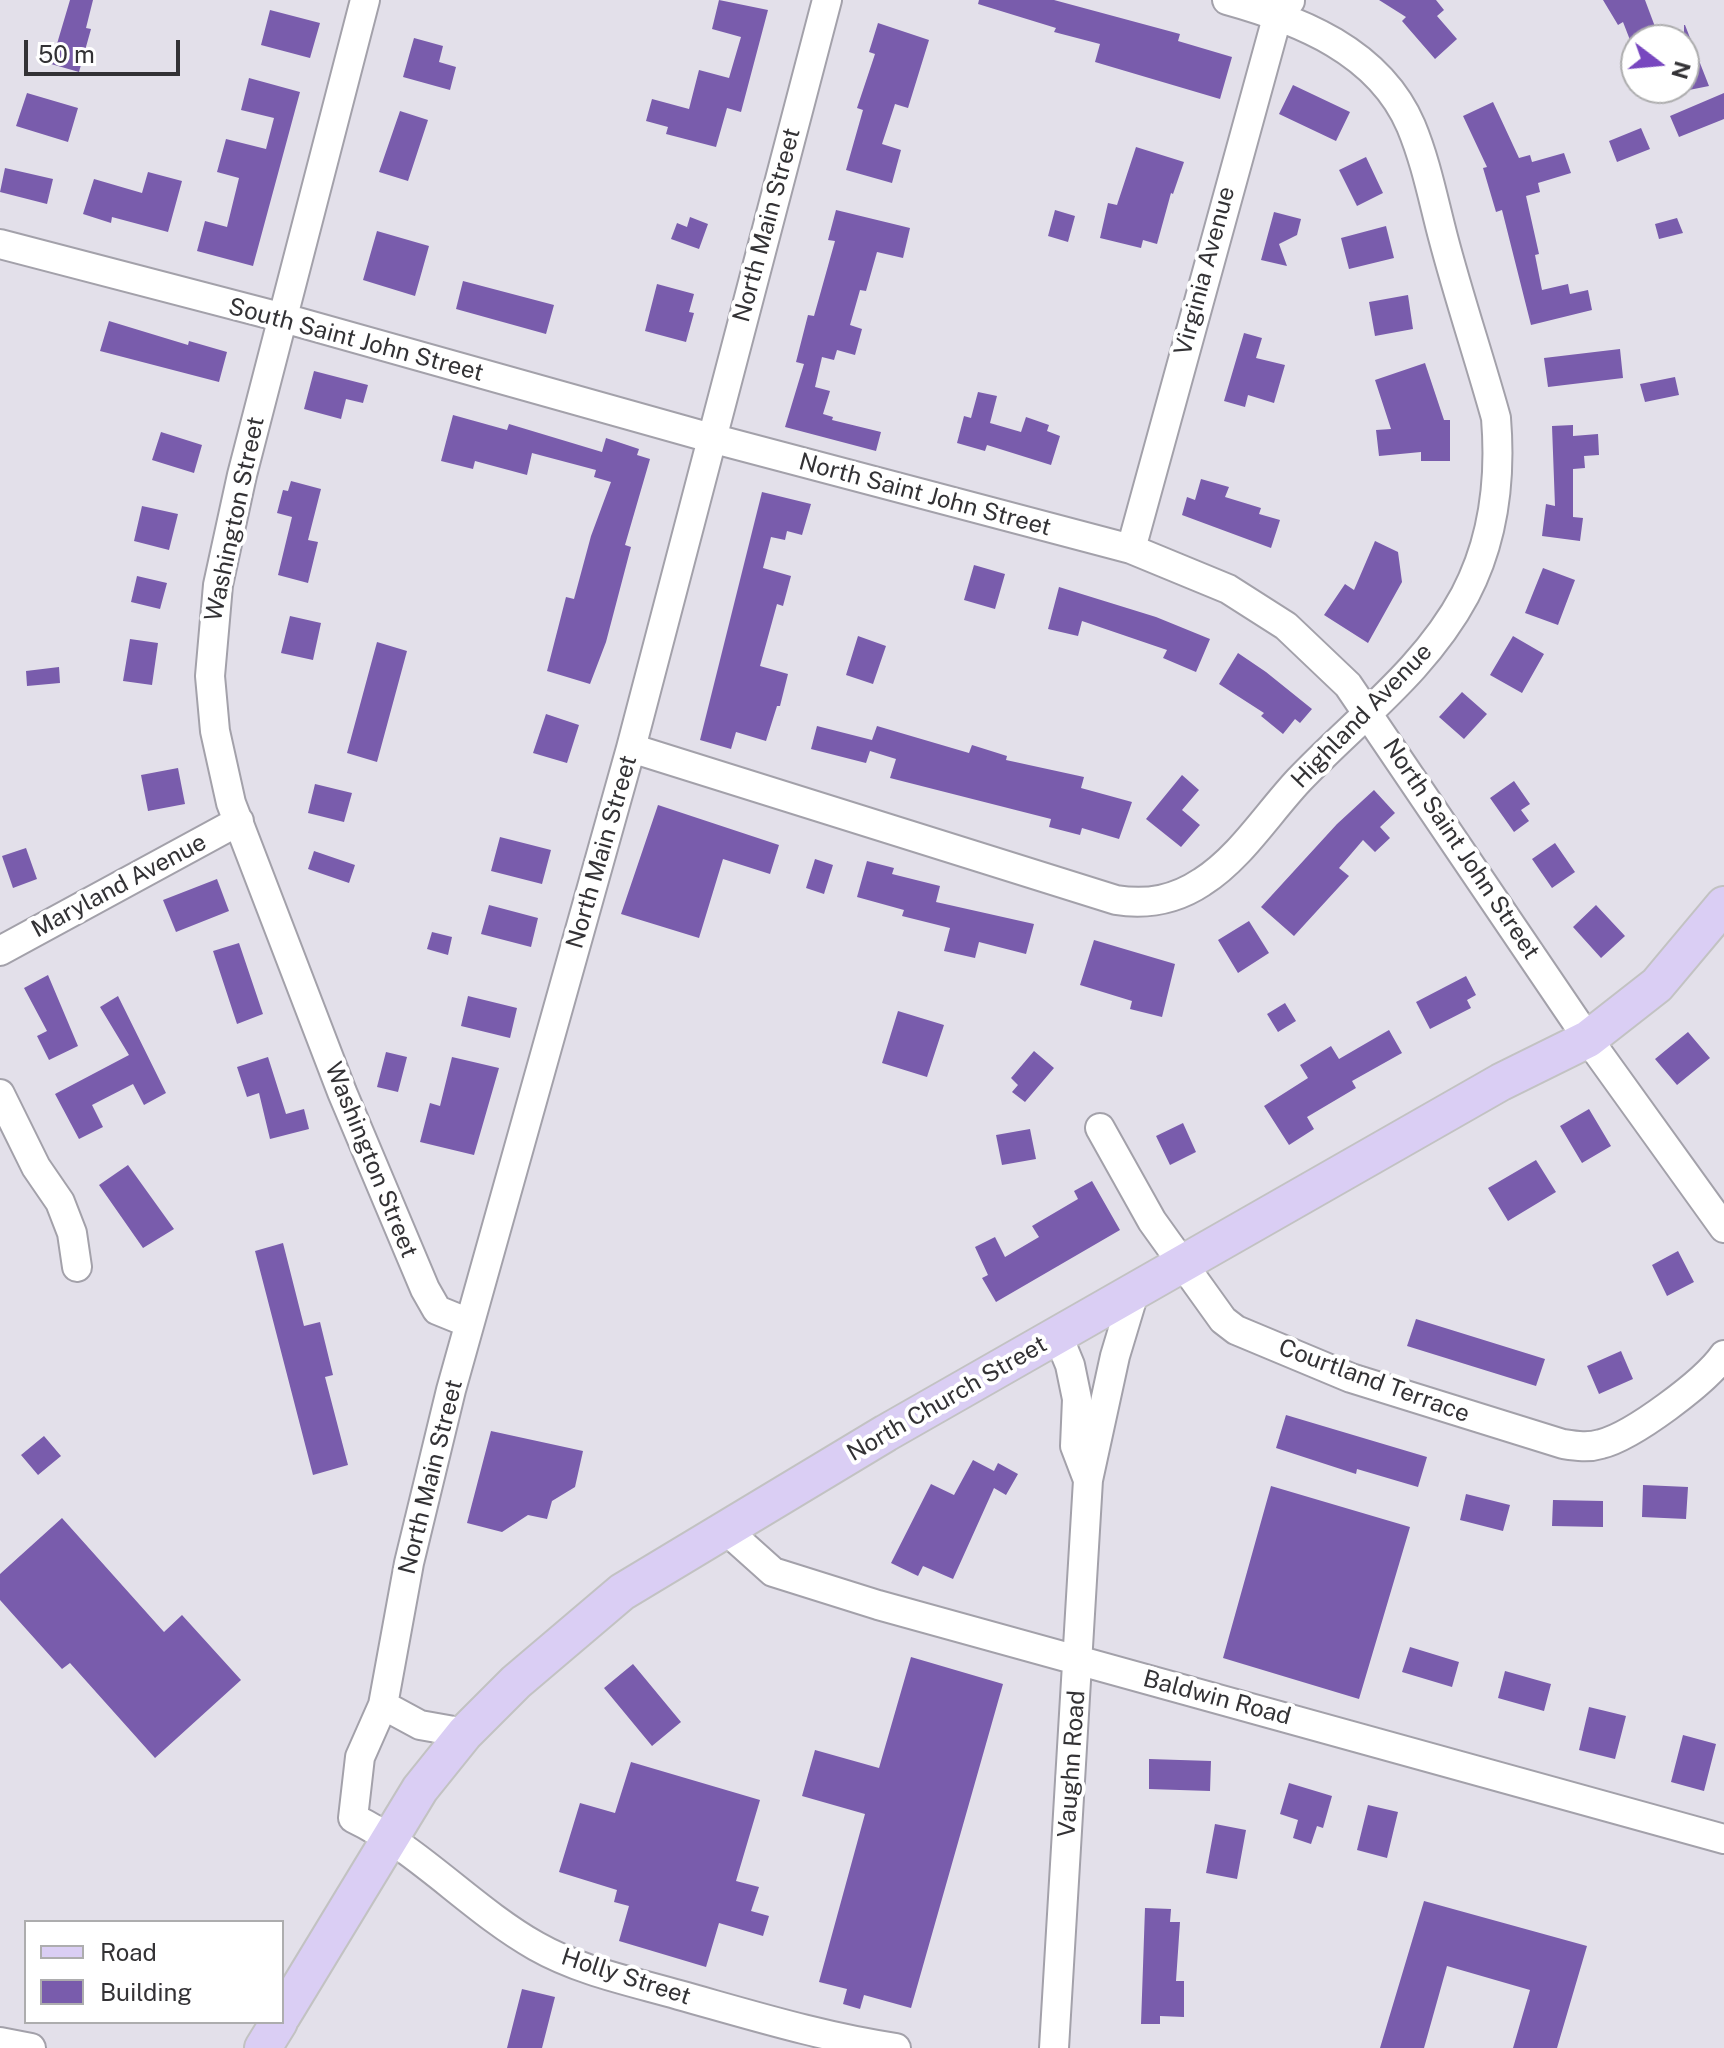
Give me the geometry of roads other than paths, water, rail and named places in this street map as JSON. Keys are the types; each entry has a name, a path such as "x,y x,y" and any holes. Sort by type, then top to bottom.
{"main road":[{"name":"North Church Street","path":"284,2013 389,1835 465,1733 516,1682 622,1592 725,1529 1501,1082 1588,1039 1657,985 1724,905"},
{"path":"1657,985 1724,946"},
{"path":"263,2048 278,2024"}],"street":[{"name":"Washington Street","path":"365,0 280,317 218,585 211,640 215,731 222,767 239,821 342,1092 425,1289 437,1310 469,1323"},
{"name":"North Main Street","path":"389,1835 353,1818 360,1757 383,1705 409,1563 469,1323 631,748 827,0"},
{"name":"Highland Avenue","path":"631,748 1116,900 1150,902 1176,897 1205,881 1329,748 1369,713 1443,632 1466,594 1492,523 1498,478 1496,418 1443,237 1430,180 1410,123 1385,86 1357,58 1284,7 1227,0"},
{"name":"Virginia Avenue","path":"1131,549 1284,7"},
{"name":"South Saint John Street","path":"0,244 280,317 711,438"},
{"name":"North Saint John Street","path":"711,438 1131,549 1214,582 1258,606 1325,660 1369,713 1588,1039 1724,1228"},
{"name":"Maryland Avenue","path":"0,951 239,821"},
{"path":"0,1094 36,1167 60,1202 72,1233 77,1267"},
{"name":"Courtland Terrace","path":"1100,1128 1152,1221 1223,1320 1236,1330 1351,1378 1563,1444 1585,1447 1614,1439 1700,1383 1724,1355"},
{"name":"Vaughn Road","path":"1054,2048 1088,1480 1111,1369 1134,1293"},
{"name":"Vaughn Road","path":"1058,1336 1070,1365 1077,1399 1075,1446 1088,1480"},
{"name":"Baldwin Road","path":"725,1529 773,1572 1079,1661 1724,1839"},
{"path":"383,1705 420,1725 465,1733"},
{"name":"Holly Street","path":"389,1835 496,1919 562,1960 606,1976 847,2041 896,2048"},
{"path":"0,2042 31,2048"}]}
